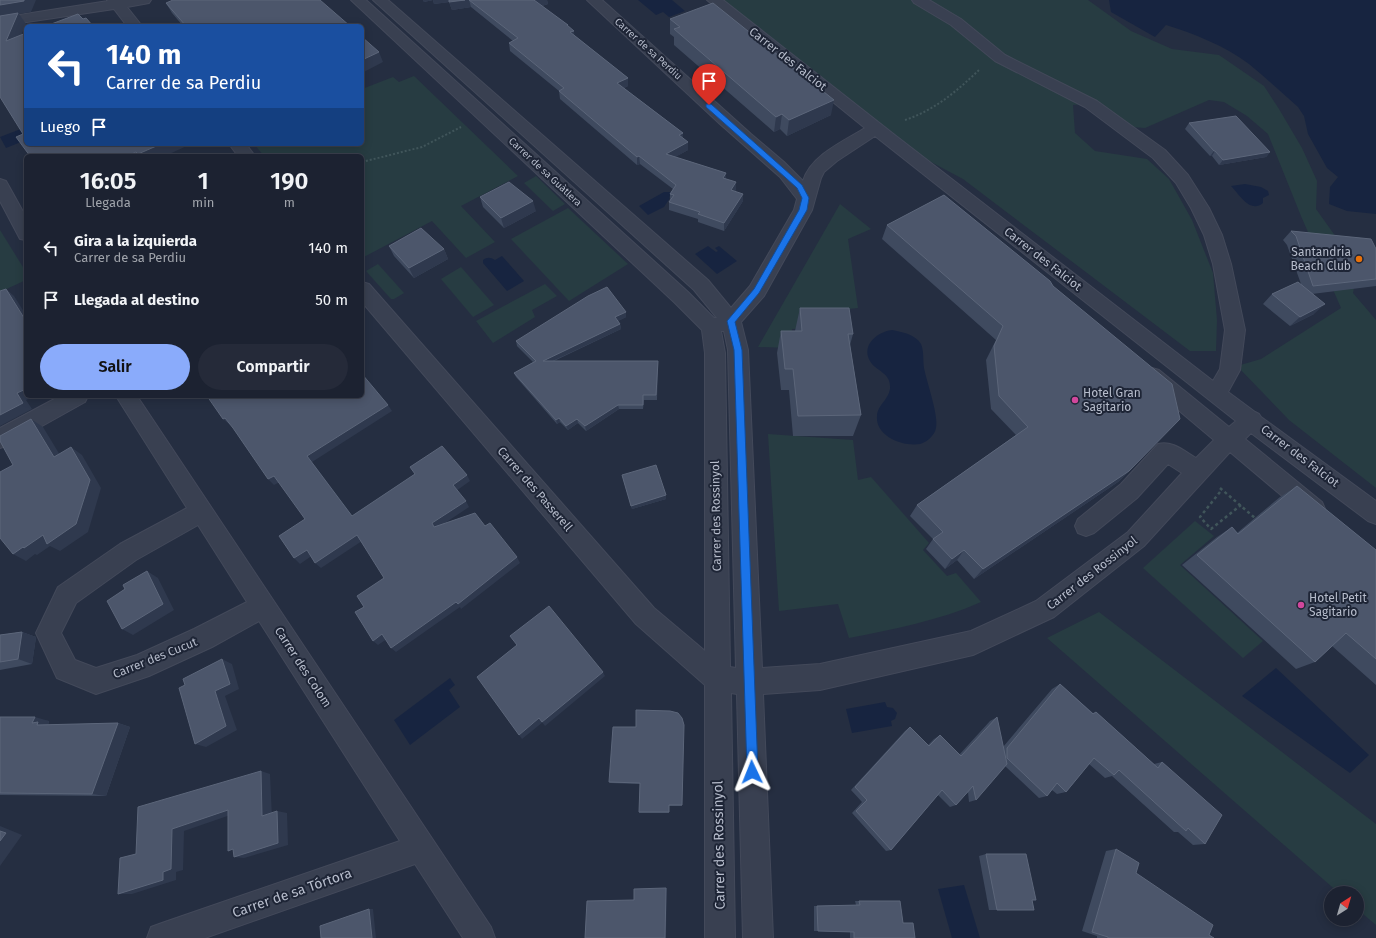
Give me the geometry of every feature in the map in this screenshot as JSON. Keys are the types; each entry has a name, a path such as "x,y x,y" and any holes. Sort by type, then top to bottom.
{"street":[{"path":"0,22 116,2 144,0"},
{"name":"Carrer de sa Guàtlera","path":"358,0 469,114 681,297 721,324"},
{"name":"Carrer de sa Guàtlera","path":"380,0 701,285 721,324"},
{"name":"Carrer de sa Perdiu","path":"594,0 749,142 789,176 800,187 806,198"},
{"name":"Carrer des Falciot","path":"714,0 876,129 1216,395 1252,420 1376,514"},
{"path":"919,0 956,22 1000,58 1091,104 1159,154 1182,179 1200,208 1213,235 1222,264 1235,330 1230,370 1216,395"},
{"path":"116,2 133,24"},
{"path":"758,938 738,350 721,324 756,291 803,210 812,178 818,168 876,129"},
{"path":"239,146 245,154"},
{"path":"0,185 24,230"},
{"name":"Carrer des Passerell","path":"364,291 644,616 718,679"},
{"name":"Carrer des Rossinyol","path":"720,938 715,353 721,324"},
{"path":"1136,363 1332,523"},
{"path":"0,439 74,398"},
{"name":"Carrer des Colom","path":"127,398 480,938"},
{"name":"Carrer des Rossinyol","path":"718,679 749,682 820,677 973,643 1045,609 1136,539 1215,452 1252,420"},
{"path":"1086,526 1129,491 1166,451 1198,471"},
{"name":"Carrer des Cucut","path":"201,512 128,552 68,595 48,633 66,669 96,681 140,666 203,638 263,606"},
{"name":"Carrer de sa Tórtora","path":"162,938 421,848"}],"path":[{"path":"876,129 911,118 937,107 960,89 982,67 974,38"},
{"path":"364,162 422,147 469,114"},
{"path":"1222,490 1200,518 1211,529 1241,505"},
{"path":"1226,494 1255,518"}],"green space":[{"path":"723,0 1088,0 1131,31 1172,49 1219,55 1264,86 1302,148 1317,181 1316,209 1336,237 1356,277 1353,293 1376,320 1376,488 1289,420 1237,366 1261,359 1341,308 1301,216 1268,134 1247,116 1224,102 1209,100 1145,128 1131,127 1098,103 1073,105 1075,133 1095,151 1147,159 1169,179 1192,220 1213,273 1217,320 1216,351 1190,351 963,179 918,155 876,120"},
{"path":"414,76 518,176 461,206 495,242 466,258 432,221 364,257 364,154 262,154 256,146 364,146 364,88 393,77 399,82"},
{"path":"536,176 565,204 553,211 524,183"},
{"path":"840,204 871,229 848,239 858,308 839,310 839,328 792,329 791,348 758,347"},
{"path":"568,208 628,264 569,301 511,239"},
{"path":"0,230 24,269 24,281 0,292"},
{"path":"378,264 404,293 394,299 391,299 366,271"},
{"path":"461,267 494,305 473,317 441,279"},
{"path":"545,284 557,296 532,310 535,317 493,343 476,321"},
{"path":"768,434 853,440 858,480 871,477 929,543 923,550 947,576 956,573 981,602 965,609 899,628 849,638 838,604 779,611"},
{"path":"1195,521 1214,536 1180,565 1263,641 1243,658 1143,568"},
{"path":"1099,612 1376,824 1376,925 1364,915 1364,886 1331,886 1047,638"}],"water":[{"path":"638,0 672,0 685,11 669,17 663,12 656,15"},
{"path":"1109,0 1376,0 1376,214 1347,211 1329,204 1330,187 1338,177 1327,168 1308,134 1304,116 1298,107 1249,64 1209,41 1166,25 1155,37 1111,12"},
{"path":"24,128 21,142 6,148 0,137"},
{"path":"1245,184 1261,187 1268,191 1269,195 1263,198 1263,203 1258,206 1249,205 1231,186"},
{"path":"664,192 671,192 673,194 669,197 670,198 664,207 648,215 639,206"},
{"path":"708,246 716,252 718,251 715,248 719,246 737,261 717,274 695,254"},
{"path":"502,256 524,281 507,291 483,263 483,260 486,258 495,260"},
{"path":"892,330 912,336 921,344 922,347 924,368 936,416 936,428 928,440 920,444 906,444 891,439 880,429 878,423 877,416 879,408 890,390 890,386 888,378 872,364 868,358 867,352 868,346 875,337 886,331"},
{"path":"1276,668 1369,755 1350,773 1242,696"},
{"path":"450,678 455,685 449,690 460,707 410,745 394,720"},
{"path":"885,702 887,707 893,708 897,713 895,719 891,721 892,726 852,733 846,709"},
{"path":"964,885 980,938 952,938 938,889"}],"building":[{"path":"0,0 24,0 24,1 0,5"},
{"path":"173,0 320,0 348,24 184,24 166,3"},
{"path":"449,0 465,0 449,2"},
{"path":"469,0 534,0 568,25 574,31 570,32 628,78 617,83 683,133 679,135 688,142 666,154 726,173 723,178 736,182 731,190 743,194 724,223 698,214 700,212 669,202 674,195 670,194 676,185 639,156 637,157 559,91 564,88 509,43 518,38"},
{"path":"713,3 834,100 789,120 782,114 776,117 674,29 680,27 670,19"},
{"path":"18,13 6,41 24,34 24,146 156,146 138,154 136,152 132,154 29,154 16,137 23,134 0,97 0,16"},
{"path":"78,14 83,19 86,18 91,24 51,24"},
{"path":"364,39 379,52 364,59"},
{"path":"1236,116 1270,152 1223,160 1189,123"},
{"path":"509,182 533,201 501,218 480,197"},
{"name":"Hotel Gran Sagitario","path":"944,195 1050,281 1053,286 1172,384 1180,419 1129,471 983,569 964,550 952,559 933,539 943,532 917,505 1028,427 999,396 994,346 1003,326 887,225"},
{"path":"421,228 444,249 409,268 389,246"},
{"path":"1291,231 1371,239 1376,249 1376,279 1313,286 1296,236"},
{"path":"1298,282 1325,304 1300,317 1272,294"},
{"path":"607,287 626,312 615,317 620,324 543,361 658,361 656,395 643,395 643,405 618,405 585,426 577,419 566,426 559,418 556,420 514,373 536,361 516,341 588,296"},
{"path":"6,289 24,318 24,390 17,393 23,403 0,415 0,291"},
{"path":"800,308 849,308 853,334 848,334 861,415 798,416 793,369 785,369 781,331 802,331"},
{"path":"364,376 388,405 307,456 352,516 415,474 410,467 442,446 467,475 453,485 466,501 432,523 434,527 475,513 485,526 490,523 517,557 458,604 456,602 391,648 382,634 373,641 355,612 364,607 357,596 384,578 357,535 315,563 307,550 294,558 279,536 305,519 274,476 268,479 233,428 225,418 223,419 208,398 364,398"},
{"path":"31,419 54,457 71,447 90,480 76,524 47,544 43,535 13,554 0,538 0,472 13,465 0,441 0,436"},
{"path":"656,465 666,495 631,506 622,475"},
{"name":"Hotel Petit Sagitario","path":"1297,486 1376,550 1376,659 1346,633 1315,662 1197,555 1232,527 1238,534"},
{"path":"147,571 163,604 122,629 107,601 125,589 123,585"},
{"path":"549,606 603,672 542,722 539,718 519,735 477,677 517,645 510,636"},
{"path":"22,632 18,659 0,662 0,635"},
{"path":"222,659 230,684 215,691 226,726 195,744 179,688 185,685 183,679"},
{"path":"1060,684 1093,714 1096,712 1158,768 1162,762 1222,815 1205,844 1188,828 1186,831 1119,770 1114,775 1094,758 1066,792 1057,783 1047,796 1007,758 1007,748"},
{"path":"636,710 670,711 678,713 682,718 684,725 682,805 669,805 669,812 639,812 640,783 609,782 613,727 636,727"},
{"path":"0,717 35,717 32,723 38,722 37,725 118,723 92,794 0,793"},
{"path":"997,717 1007,764 976,800 973,786 956,805 942,790 891,850 856,811 867,800 855,787 910,727 929,746 940,735 961,756"},
{"path":"261,771 262,816 277,811 278,843 234,857 233,849 228,851 228,810 172,829 171,869 163,872 163,880 118,894 120,858 136,854 138,807"},
{"path":"0,831 6,833 0,841"},
{"path":"1116,849 1139,863 1136,873 1213,925 1209,935 1214,938 1108,938 1092,932"},
{"path":"986,854 1026,854 1036,900 1032,900 1034,910 997,910"},
{"path":"666,888 665,938 585,938 587,901 634,900 634,889"},
{"path":"859,901 900,901 903,923 913,923 915,938 854,938 854,932 818,931 817,906 860,905"},
{"path":"369,909 372,938 321,938 320,926"}],"place":[{"name":"Santandria Beach Club","path":"1359,259"},
{"name":"Hotel Gran Sagitario","path":"1075,400"},
{"name":"Hotel Petit Sagitario","path":"1301,605"}],"route":[{"path":"709,105 789,176 800,187 806,198 803,210 756,291 731,321 738,350 752,772"}]}
